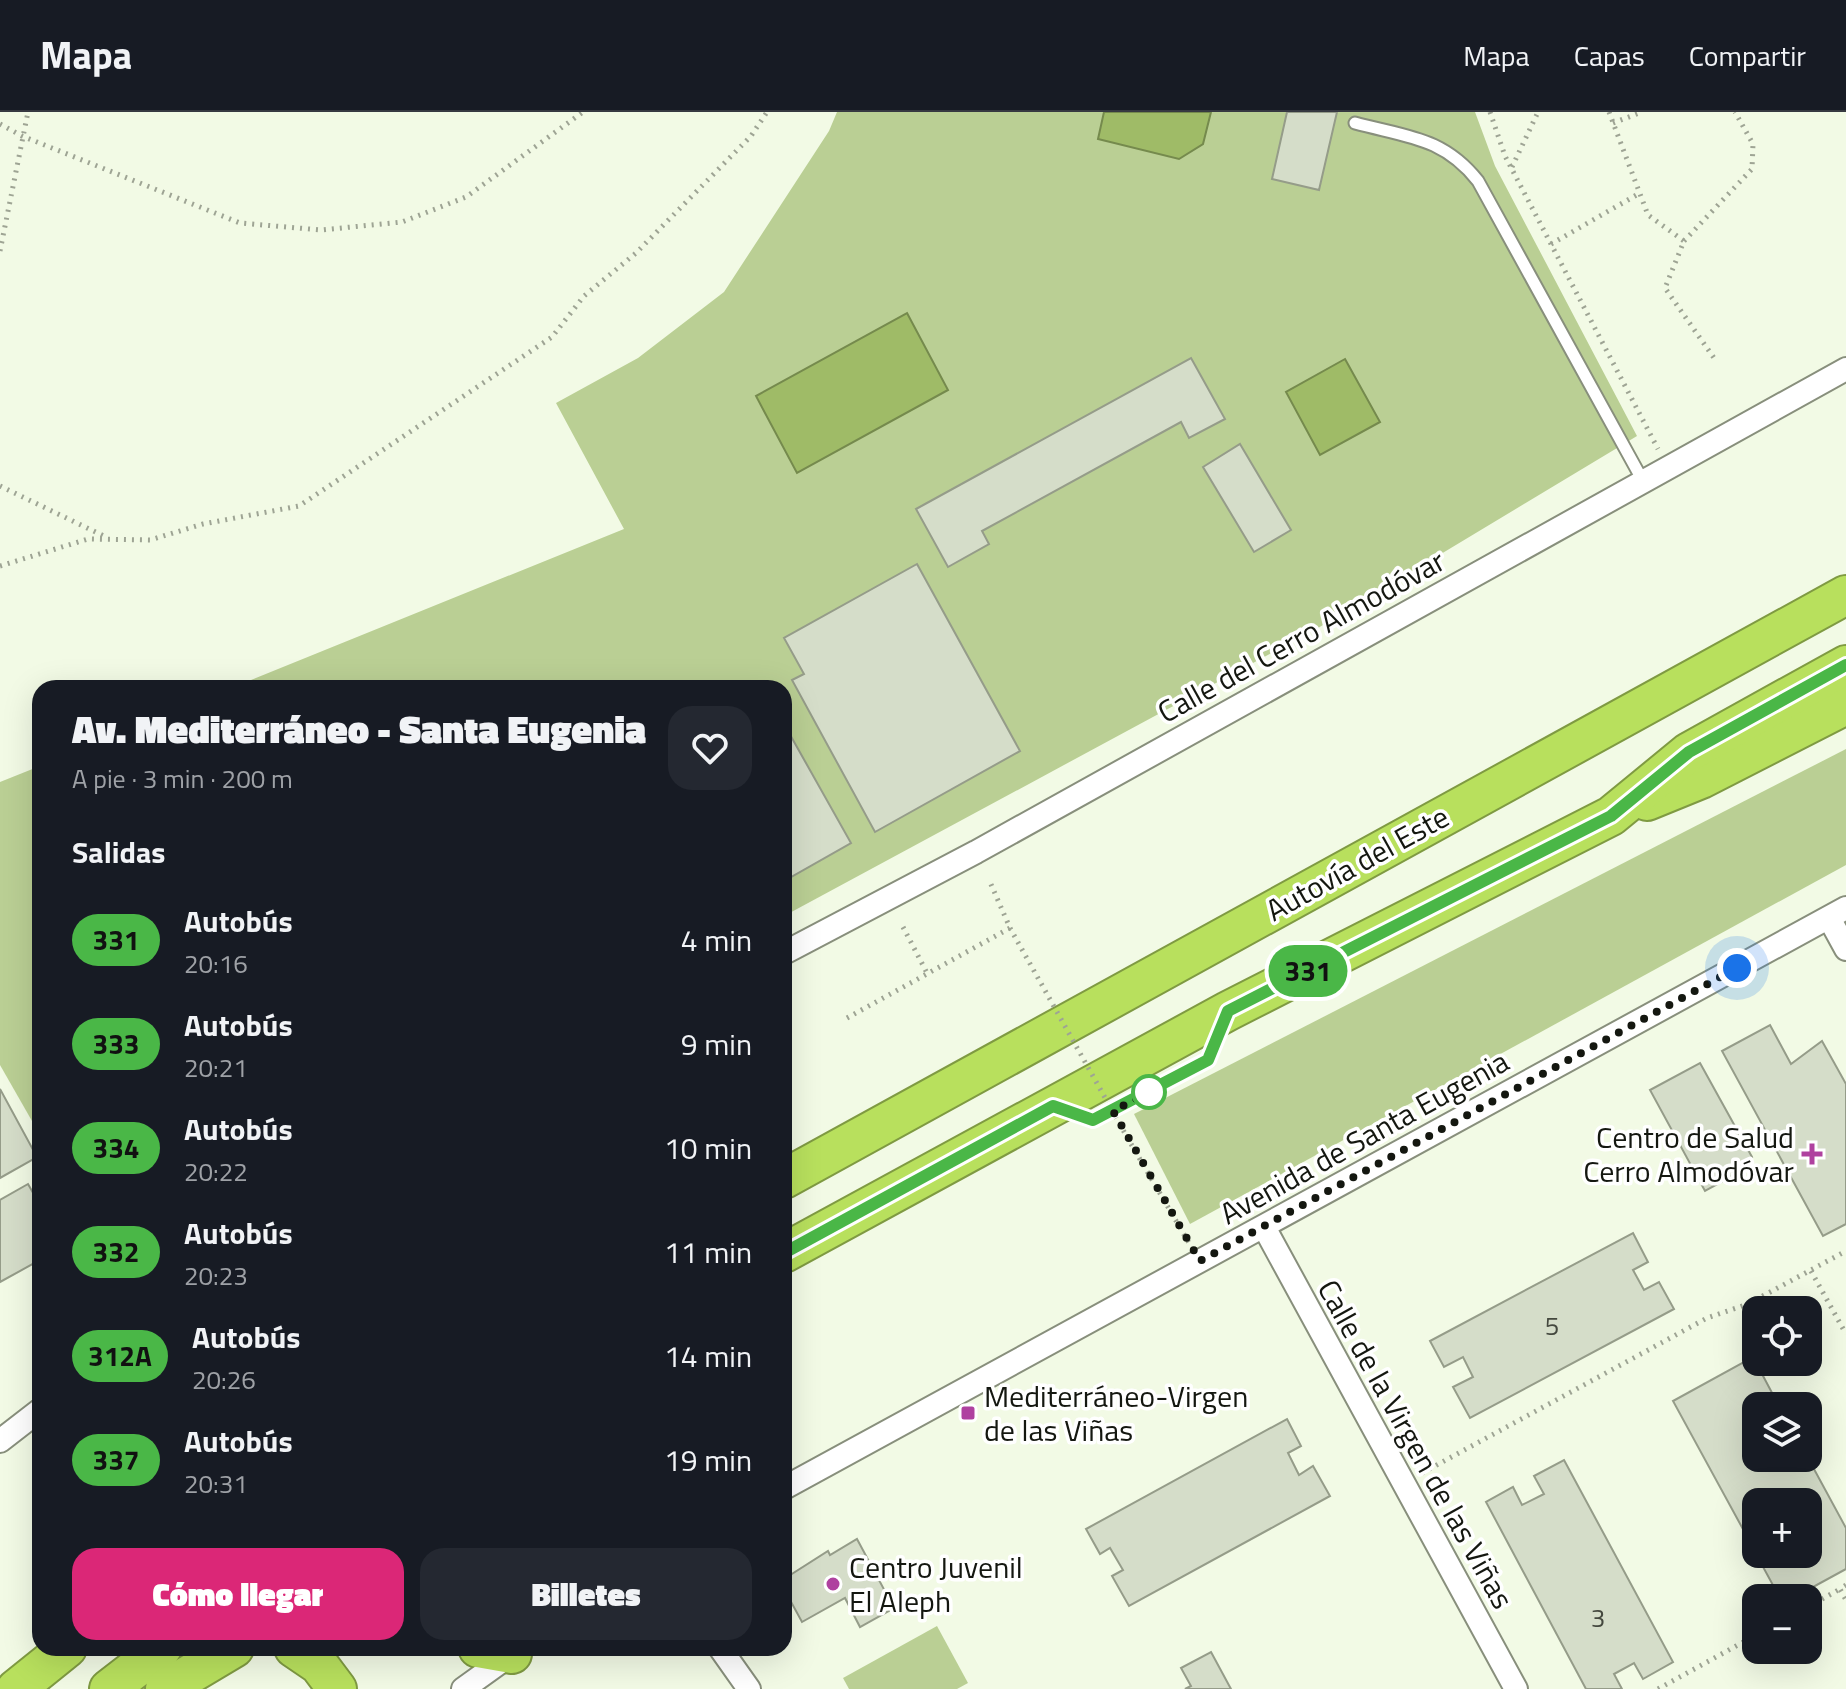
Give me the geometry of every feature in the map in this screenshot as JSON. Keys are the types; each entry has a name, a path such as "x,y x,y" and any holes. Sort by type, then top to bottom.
{"highway":[{"name":"Autovía del Este","path":"792,1175 1846,595"},
{"path":"1611,816 1689,752 1846,665"},
{"path":"792,1249 1228,1011 1611,816 1701,779 1846,705"},
{"path":"16,1689 57,1656"},
{"path":"109,1689 152,1656"},
{"path":"165,1689 221,1656"},
{"path":"306,1656 319,1665 337,1689"}],"street":[{"name":"Calle del Cerro Almodóvar","path":"792,949 976,852 1846,369"},
{"path":"1837,913 1846,949"},
{"name":"Avenida de Santa Eugenia","path":"792,1484 1837,913"},
{"name":"Calle de la Virgen de las Viñas","path":"1264,1227 1516,1689"},
{"path":"0,1441 32,1416"},
{"path":"463,1689 497,1656"},
{"path":"726,1656 749,1689"}],"lane":[{"path":"1355,123 1439,145 1460,158 1478,181 1643,481"}],"path":[{"path":"0,251 28,112"},
{"path":"0,124 22,136 240,223 321,230 402,222 466,197 583,112"},
{"path":"0,566 88,539 150,540 203,524 299,506 552,337 584,296 636,253 751,136 767,112"},
{"path":"1490,112 1512,168 1668,467"},
{"path":"1512,168 1538,112"},
{"path":"1609,112 1648,215 1684,241"},
{"path":"1613,123 1642,112"},
{"path":"1714,358 1665,288 1684,241 1752,169 1753,144 1735,112"},
{"path":"1551,244 1640,193"},
{"path":"0,486 109,538"},
{"path":"990,882 1010,928 1200,1261"},
{"path":"903,927 927,973"},
{"path":"847,1018 1010,928"},
{"path":"1422,1473 1707,1318 1748,1304 1846,1251"},
{"path":"1811,1271 1846,1334"},
{"path":"1822,1599 1843,1587 1846,1600"},
{"path":"1658,1689 1742,1643"}],"shaded area":[{"path":"837,112 1475,112 1495,166 1637,436 1318,628 792,912 792,680 251,680 624,529 556,403 638,358 724,292 829,131"},
{"path":"1104,112 1211,112 1203,144 1179,159 1098,139"},
{"path":"907,313 948,390 797,473 756,396"},
{"path":"1345,359 1380,422 1320,455 1286,392"},
{"path":"1846,749 1846,865 1190,1224 1134,1114"},
{"path":"32,769 32,1121 0,1065 0,782"},
{"path":"937,1626 968,1683 957,1689 849,1689 843,1678"}],"building":[{"path":"1287,112 1337,112 1319,190 1272,179"},
{"path":"1191,358 1225,419 1189,438 1181,422 982,531 989,544 948,567 916,509"},
{"path":"1240,444 1291,530 1254,552 1203,467"},
{"path":"917,564 1020,751 875,832 792,680 804,674 784,638"},
{"path":"792,738 851,843 792,876"},
{"name":"Centro de Salud Cerro Almodóvar","path":"1770,1025 1791,1064 1822,1041 1846,1084 1846,1224 1823,1236 1722,1051"},
{"path":"1700,1063 1752,1157 1742,1163 1745,1169 1705,1191 1650,1090"},
{"path":"0,1089 32,1148 32,1160 0,1178"},
{"path":"28,1184 32,1191 32,1264 0,1282 0,1200"},
{"path":"1633,1233 1648,1262 1633,1270 1644,1290 1659,1282 1674,1309 1470,1418 1453,1387 1473,1377 1463,1357 1444,1367 1430,1341"},
{"path":"1742,1363 1742,1376 1763,1376 1772,1392 1742,1392 1742,1472 1816,1472 1846,1528 1846,1569 1819,1584 1772,1584 1764,1568 1822,1568 1822,1488 1742,1488 1742,1527 1673,1401"},
{"path":"1287,1419 1301,1446 1288,1453 1299,1475 1313,1466 1330,1496 1129,1606 1112,1576 1123,1570 1110,1548 1100,1554 1086,1529"},
{"path":"1564,1460 1673,1662 1643,1679 1634,1663 1614,1674 1622,1689 1586,1689 1486,1502 1513,1487 1522,1505 1544,1494 1534,1476"},
{"name":"Centro Juvenil El Aleph","path":"857,1539 894,1608 860,1627 845,1598 802,1622 792,1604 792,1574 828,1551 830,1555"},
{"path":"1211,1652 1231,1689 1185,1689 1191,1686 1181,1668"}],"bus line":[{"name":"331","path":"792,1249 1053,1106 1093,1120 1208,1060 1228,1011 1611,816 1689,752 1846,665"}],"place":[{"name":"Centro de Salud Cerro Almodóvar","path":"1812,1154"},
{"name":"Mediterráneo-Virgen de las Viñas","path":"968,1413"},
{"name":"Centro Juvenil El Aleph","path":"833,1584"}],"route":[{"path":"1149,1092 1113,1111 1200,1261 1737,968"}]}
